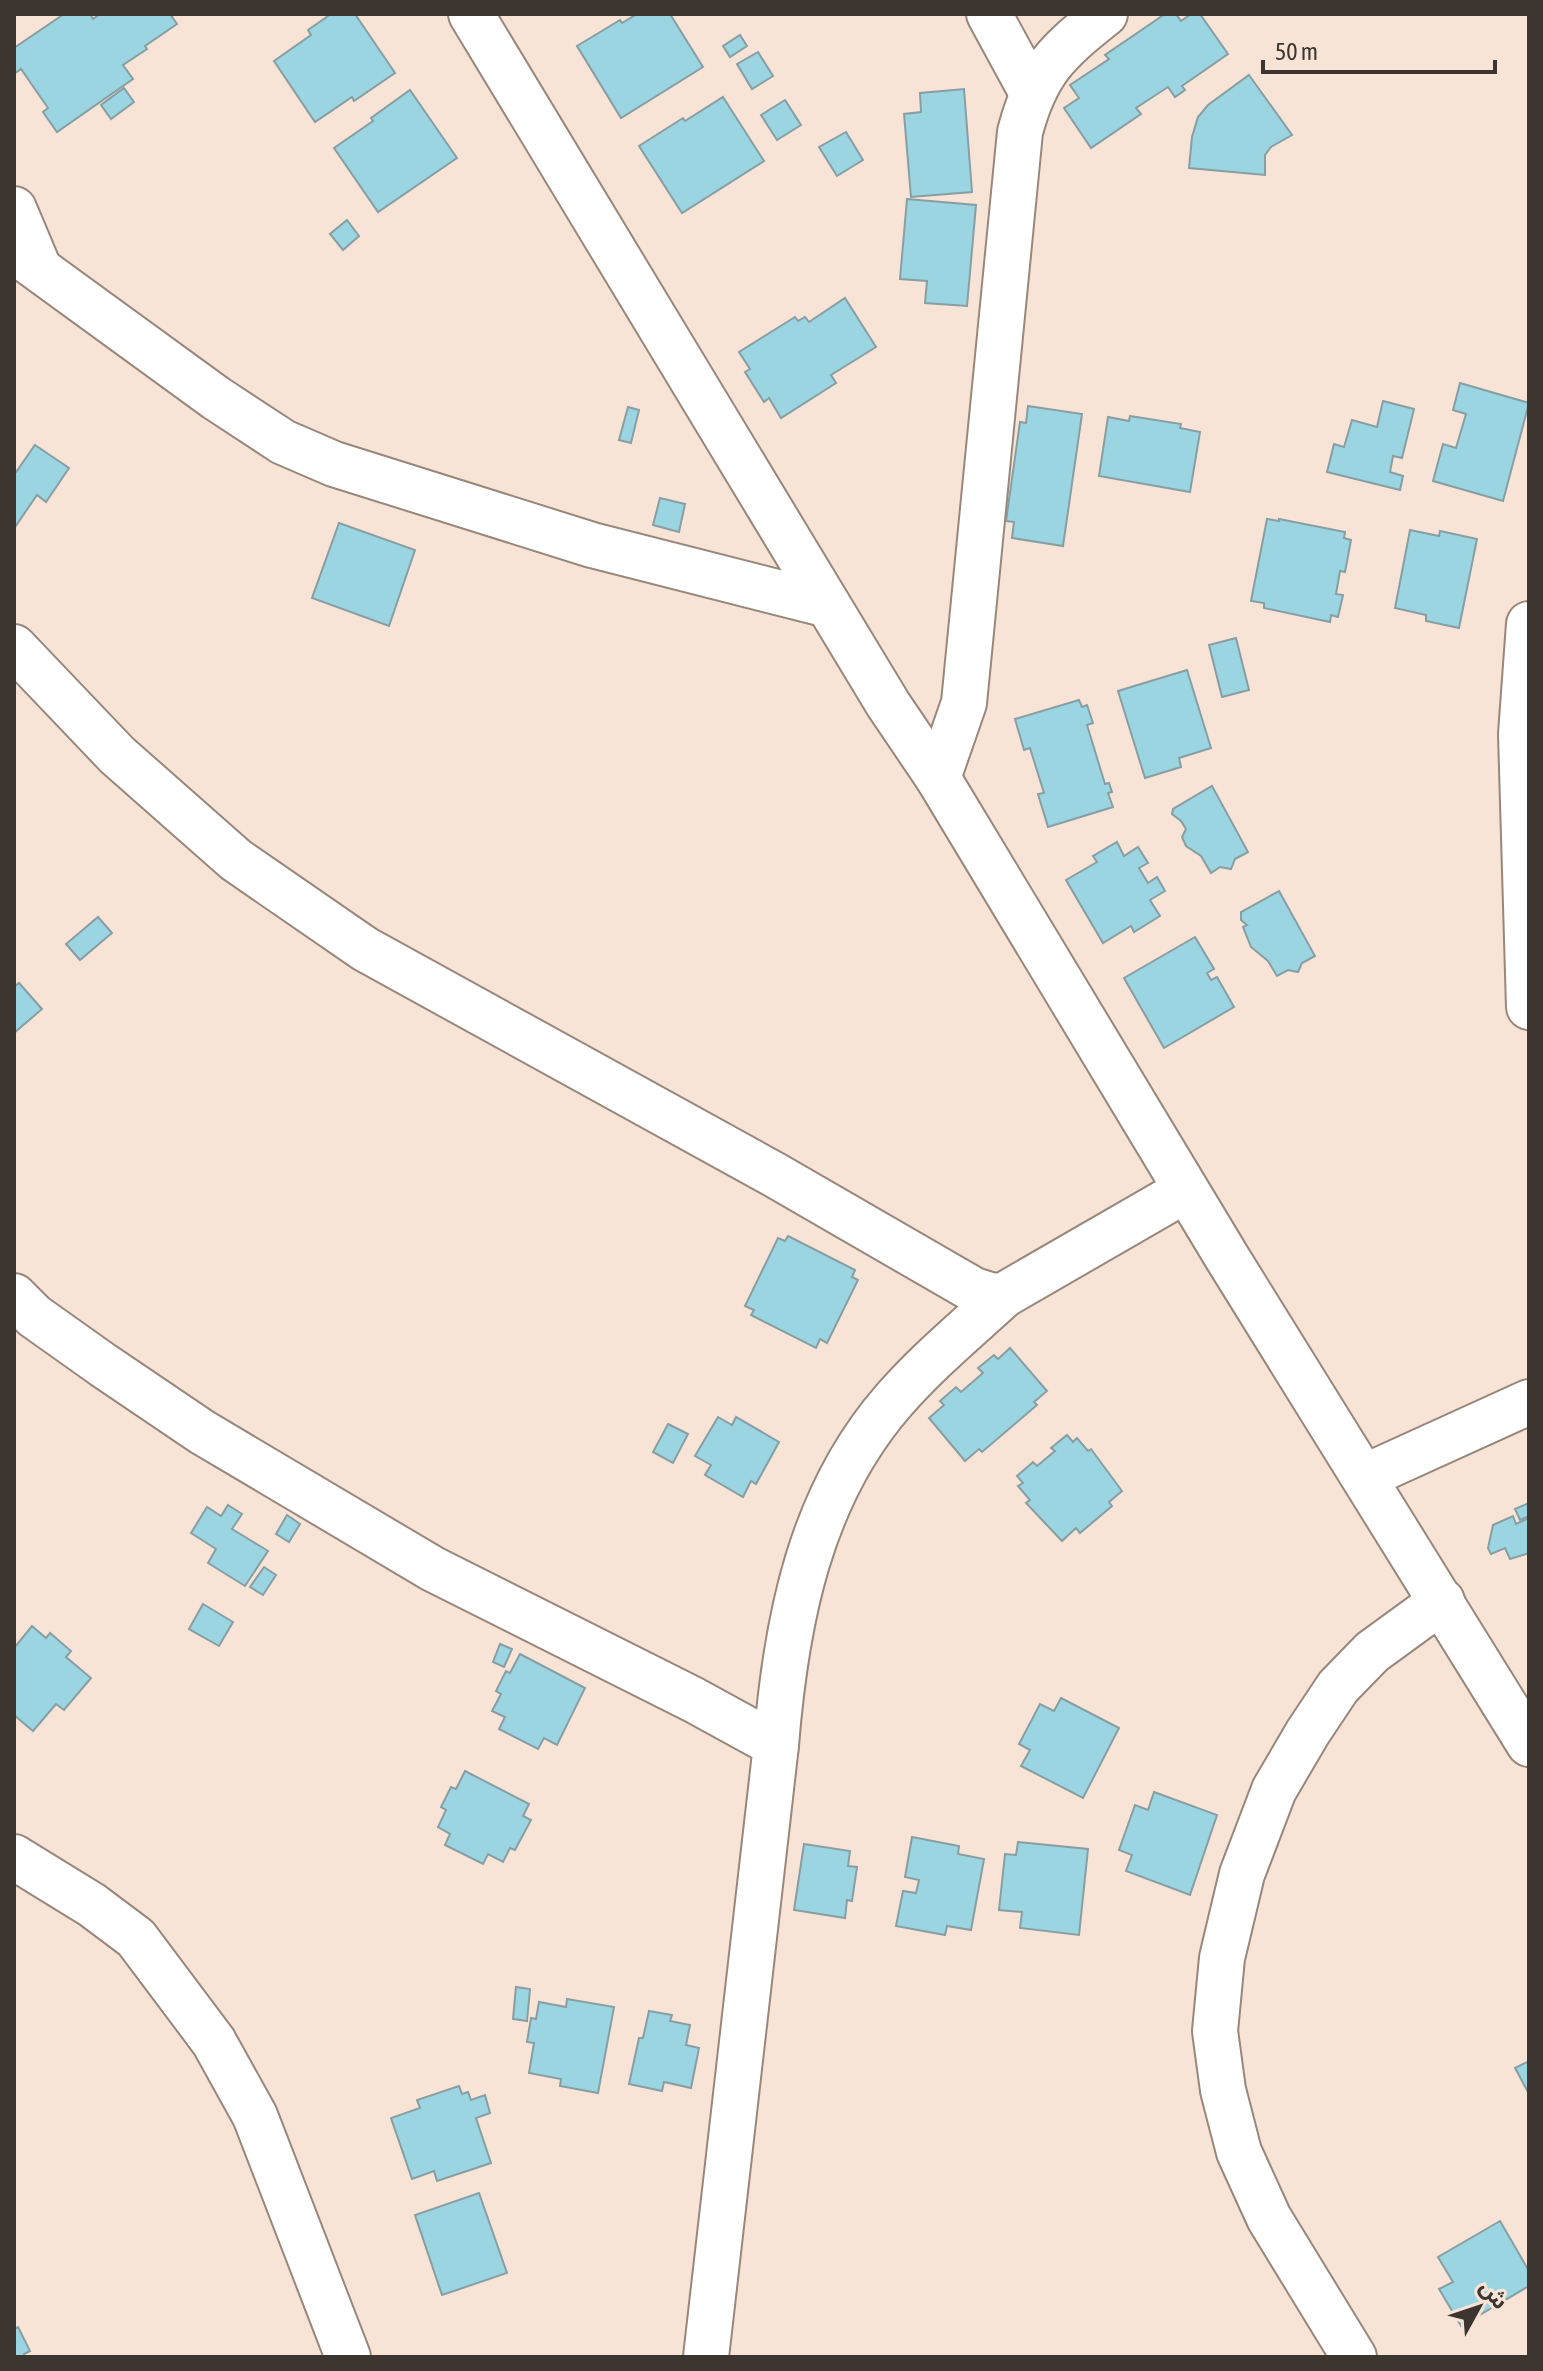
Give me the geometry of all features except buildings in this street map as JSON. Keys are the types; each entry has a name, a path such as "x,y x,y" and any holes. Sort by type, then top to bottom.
{"street":[{"path":"471,14 888,704 938,778 1186,1190 1529,1744"},
{"path":"989,14 1032,93"},
{"path":"938,778 964,703 1020,132 1037,82 1062,48 1105,14"},
{"path":"14,209 26,259 216,398 283,442 334,464 592,545 828,605"},
{"path":"1529,624 1521,734 1529,1007"},
{"path":"14,647 117,755 236,860 365,949 775,1175 974,1290 993,1296 1004,1295"},
{"path":"706,2357 790,1628 810,1548 840,1476 893,1400 1004,1295 1186,1190"},
{"path":"14,1296 34,1316 202,1432 433,1569 694,1700 776,1745"},
{"path":"1364,1477 1529,1402"},
{"path":"1354,2357 1269,2218 1239,2152 1223,2090 1215,2031 1222,1958 1242,1874 1274,1790 1308,1732 1338,1687 1372,1652 1442,1601"},
{"path":"14,1857 92,1905 136,1938 214,2042 255,2116 348,2357"}]}
